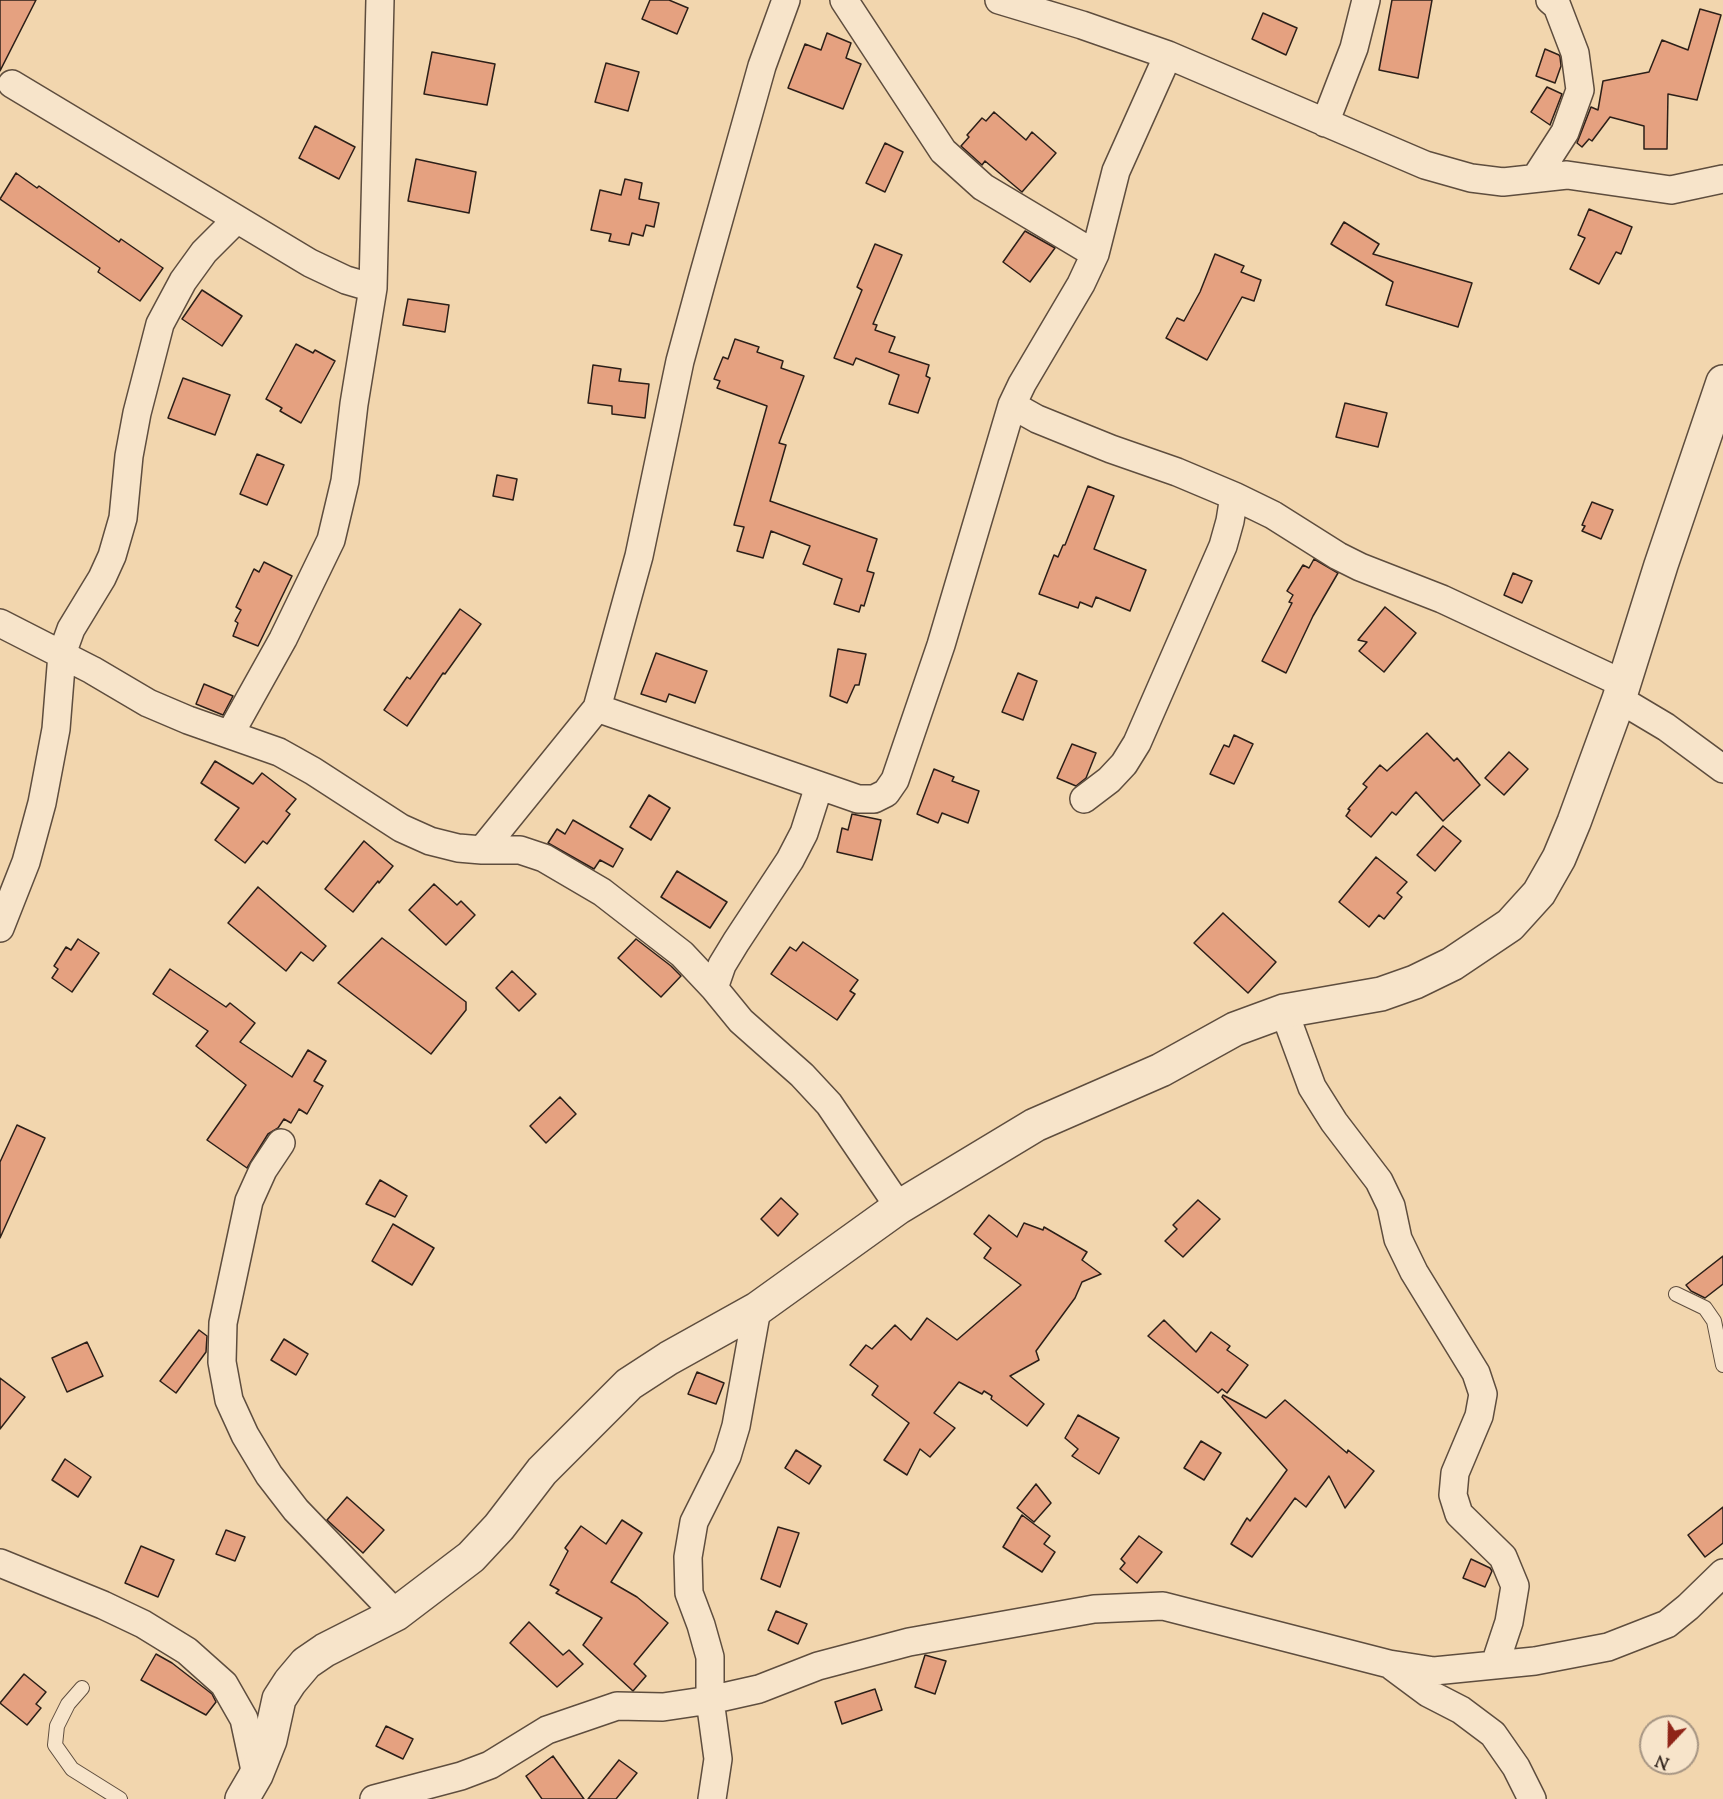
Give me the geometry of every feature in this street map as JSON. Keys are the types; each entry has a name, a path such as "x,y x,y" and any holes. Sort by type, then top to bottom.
{"street":[{"path":"230,734 283,639 331,540 345,481 354,404 373,288 380,0"},
{"path":"482,850 597,708 639,556 680,361 762,66 786,0"},
{"path":"844,0 943,152 983,187 1095,254"},
{"path":"999,0 1046,6 1168,55 1425,165 1472,178 1503,182 1566,175 1671,190 1723,179"},
{"path":"1325,123 1354,48 1366,0"},
{"path":"1536,177 1565,132 1580,90 1575,53 1557,6 1550,0"},
{"path":"597,708 858,799 874,799 886,793 895,780 941,645 1012,405 1081,284 1095,254 1116,171 1168,55"},
{"path":"12,84 310,263 346,280 373,288"},
{"path":"0,928 26,862 42,803 56,729 62,654 71,629 102,578 112,556 123,518 136,413 160,324 183,281 204,252 236,220"},
{"path":"249,1787 270,1740 279,1699 306,1664 326,1650 396,1614 471,1557 499,1527 542,1471 629,1384 669,1358 757,1309 899,1207 1035,1125 1161,1070 1235,1029 1284,1011 1381,994 1415,981 1452,964 1510,925 1539,893 1559,858 1574,822 1622,691 1660,565 1723,382"},
{"path":"1012,405 1090,440 1234,496 1273,515 1338,556 1442,599 1622,691 1723,769"},
{"path":"1084,799 1109,780 1124,764 1137,743 1223,546 1234,496"},
{"path":"0,623 62,654 148,703 279,752 313,771 401,828 430,841 458,848 520,850 544,858 592,886 682,954 741,1021 802,1075 829,1104 899,1207"},
{"path":"714,988 722,965 790,860 804,832 819,786"},
{"path":"1284,1011 1312,1087 1334,1122 1379,1181 1391,1206 1398,1239 1414,1272 1476,1373 1483,1394 1479,1416 1455,1473 1453,1495 1459,1514 1503,1557 1515,1586 1509,1622 1495,1664"},
{"path":"281,1143 263,1170 249,1202 223,1323 222,1362 229,1400 245,1435 269,1475 296,1510 396,1614"},
{"path":"712,1799 718,1759 710,1700 710,1657 689,1593 688,1557 694,1522 728,1456 736,1426 757,1309"},
{"path":"0,1563 143,1624 187,1651 224,1683 244,1719 249,1787"},
{"path":"374,1799 461,1776 490,1765 547,1730 617,1706 663,1707 710,1700 759,1689 818,1666 909,1642 1095,1609 1164,1606 1389,1664 1434,1671 1535,1661 1608,1647 1667,1624 1723,1573"},
{"path":"1389,1664 1428,1693 1461,1710 1493,1734 1516,1767 1533,1799"}],"lane":[{"path":"1676,1294 1705,1308 1714,1322 1723,1365"},
{"path":"82,1688 68,1704 57,1726 55,1745 72,1769 120,1799"}],"building":[{"path":"0,0 36,0 0,71"},
{"path":"650,0 669,0 688,8 677,34 642,19"},
{"path":"1392,0 1432,0 1418,78 1379,70"},
{"path":"1700,9 1721,15 1697,100 1668,94 1667,149 1644,149 1644,126 1610,117 1592,141 1589,139 1582,147 1577,143 1591,107 1598,110 1603,81 1649,72 1662,40 1688,50"},
{"path":"1263,13 1297,28 1286,55 1252,39"},
{"path":"827,33 851,43 846,58 861,64 843,109 788,88 805,44 821,50"},
{"path":"1545,49 1560,57 1561,66 1555,83 1536,76"},
{"path":"432,52 495,64 487,105 424,94"},
{"path":"606,63 639,72 628,111 595,102"},
{"path":"1547,87 1562,94 1550,125 1531,112"},
{"path":"994,112 1026,140 1032,132 1056,153 1022,192 985,161 982,165 961,146 969,137 967,135 982,118 986,121"},
{"path":"315,126 355,147 339,179 299,158"},
{"path":"885,143 903,152 885,192 866,183"},
{"path":"416,159 476,172 469,213 408,201"},
{"path":"16,173 37,188 39,186 119,242 121,239 163,268 140,301 98,272 100,268 0,199"},
{"path":"625,179 642,183 639,199 659,203 654,227 646,225 643,236 632,233 629,245 609,241 611,234 591,230 600,190 621,195"},
{"path":"1589,209 1632,227 1621,254 1616,252 1599,284 1570,269 1585,238 1578,235"},
{"path":"1344,222 1379,244 1373,254 1472,283 1458,327 1386,305 1393,282 1331,244"},
{"path":"1025,231 1055,248 1030,282 1003,262"},
{"path":"875,244 902,255 873,324 877,325 875,330 895,337 889,352 929,365 926,376 930,378 918,413 889,404 899,375 856,358 853,365 834,358 862,290 857,287"},
{"path":"1215,254 1244,266 1241,272 1261,280 1254,301 1242,297 1207,360 1166,338 1177,318 1184,321 1200,292"},
{"path":"202,290 242,316 222,346 182,319"},
{"path":"408,299 449,305 445,332 403,325"},
{"path":"735,339 759,347 757,352 783,361 781,368 804,376 779,443 786,445 770,501 877,539 867,571 874,573 864,606 861,605 859,612 834,604 842,579 803,564 810,546 771,531 763,558 737,551 744,527 734,525 767,406 717,388 720,381 714,379 723,357 728,359"},
{"path":"296,344 313,353 315,350 335,361 301,423 280,411 282,408 266,399"},
{"path":"593,365 621,369 619,381 649,384 645,418 612,414 612,406 588,403"},
{"path":"183,378 230,395 215,435 168,418"},
{"path":"1345,403 1387,413 1378,447 1336,437"},
{"path":"257,454 284,465 267,505 240,494"},
{"path":"497,475 517,479 513,500 493,496"},
{"path":"1088,486 1114,496 1094,549 1146,570 1130,611 1096,597 1092,607 1080,602 1078,608 1039,594 1054,555 1058,557 1065,545"},
{"path":"1592,502 1613,510 1601,539 1582,531 1585,526 1582,525"},
{"path":"1314,559 1338,573 1313,616 1286,673 1262,661 1292,603 1289,602 1293,595 1287,591 1303,565 1309,568"},
{"path":"264,562 292,576 258,646 233,636 238,623 235,621 241,610 236,607 254,569 259,572"},
{"path":"1513,573 1532,581 1522,603 1504,595"},
{"path":"1385,607 1416,633 1384,672 1359,651 1367,642 1358,640"},
{"path":"460,609 481,624 445,674 443,673 407,726 384,710 407,677 410,679"},
{"path":"838,649 866,654 859,685 855,685 847,703 830,696"},
{"path":"656,653 707,671 695,703 669,694 666,702 641,694"},
{"path":"1018,673 1037,681 1023,720 1002,712"},
{"path":"204,684 233,696 223,715 196,704"},
{"path":"1427,733 1454,761 1457,758 1480,785 1443,821 1416,792 1396,815 1392,812 1371,837 1346,816 1350,810 1348,809 1367,787 1363,784 1380,765 1387,771"},
{"path":"1234,735 1253,744 1234,784 1210,774 1224,745 1229,747"},
{"path":"1072,744 1096,753 1086,778 1076,786 1057,778"},
{"path":"1509,752 1528,769 1504,795 1485,778"},
{"path":"215,761 253,784 262,773 296,799 286,811 290,814 267,844 263,841 245,863 215,840 239,808 201,783"},
{"path":"934,769 954,777 952,781 979,791 968,823 942,813 938,823 917,814"},
{"path":"649,795 670,808 651,840 630,827"},
{"path":"852,814 881,820 872,860 837,852 842,828 848,830"},
{"path":"573,820 623,849 613,867 600,860 594,869 548,843 557,829 565,834"},
{"path":"1443,826 1461,841 1435,871 1417,855"},
{"path":"364,841 393,866 353,912 325,889"},
{"path":"1376,857 1407,882 1397,893 1402,897 1384,919 1379,915 1369,927 1339,902"},
{"path":"677,871 727,902 710,928 661,897"},
{"path":"434,884 457,905 461,901 475,915 446,945 409,910"},
{"path":"258,887 326,946 313,961 301,952 286,971 228,923"},
{"path":"1223,913 1276,962 1248,993 1194,943"},
{"path":"382,938 466,1002 466,1010 431,1054 338,983"},
{"path":"78,939 99,953 72,992 52,978 58,969 54,966 66,947 71,950"},
{"path":"636,939 681,976 661,997 618,958"},
{"path":"803,942 858,980 850,991 855,994 837,1020 771,974 790,947 796,951"},
{"path":"170,969 226,1007 230,1003 255,1023 240,1042 292,1077 308,1050 326,1061 314,1081 323,1086 307,1114 299,1109 291,1123 284,1119 278,1128 268,1134 247,1168 207,1140 246,1085 196,1046 208,1031 153,994"},
{"path":"512,971 536,994 519,1011 496,988"},
{"path":"560,1097 576,1114 546,1143 530,1126"},
{"path":"17,1125 45,1138 0,1238 0,1162"},
{"path":"380,1180 407,1196 395,1217 366,1204"},
{"path":"781,1198 798,1214 778,1236 761,1219"},
{"path":"1198,1200 1220,1219 1183,1257 1165,1241 1177,1229 1173,1225"},
{"path":"989,1215 1017,1237 1024,1223 1043,1230 1044,1227 1087,1252 1082,1260 1101,1274 1082,1282 1075,1298 1036,1351 1039,1360 1010,1376 1044,1404 1027,1426 991,1399 992,1396 984,1391 982,1394 959,1382 934,1413 955,1428 930,1457 920,1449 907,1475 884,1460 909,1423 872,1395 878,1386 850,1365 866,1345 872,1349 895,1325 911,1340 927,1318 957,1340 1021,1285 984,1258 991,1248 974,1234"},
{"path":"393,1224 434,1248 412,1285 372,1261"},
{"path":"1723,1256 1723,1284 1705,1298 1691,1291 1686,1285"},
{"path":"1164,1320 1196,1352 1211,1332 1230,1346 1227,1350 1248,1365 1227,1393 1222,1389 1218,1393 1148,1336"},
{"path":"199,1330 207,1336 206,1352 176,1393 160,1381"},
{"path":"284,1339 308,1354 296,1375 271,1360"},
{"path":"87,1342 103,1376 67,1392 52,1358"},
{"path":"697,1372 724,1383 716,1404 688,1394"},
{"path":"0,1378 25,1397 0,1429"},
{"path":"1223,1395 1266,1418 1285,1400 1347,1453 1348,1450 1374,1471 1345,1508 1329,1476 1306,1507 1295,1498 1252,1557 1231,1544 1247,1518 1250,1521 1287,1470 1222,1397"},
{"path":"1078,1415 1119,1438 1099,1474 1072,1456 1078,1449 1065,1438"},
{"path":"1201,1441 1221,1453 1204,1480 1184,1468"},
{"path":"796,1450 821,1466 809,1484 785,1468"},
{"path":"65,1459 91,1477 78,1497 52,1480"},
{"path":"1036,1484 1051,1503 1034,1522 1017,1508"},
{"path":"347,1497 384,1530 363,1553 327,1520"},
{"path":"1723,1507 1723,1543 1705,1557 1688,1535"},
{"path":"1022,1515 1050,1536 1044,1544 1055,1552 1042,1572 1003,1547"},
{"path":"622,1520 642,1533 611,1582 637,1597 668,1623 634,1664 646,1676 633,1691 583,1645 602,1618 556,1593 559,1590 550,1585 568,1551 565,1548 581,1526 606,1544"},
{"path":"778,1527 799,1533 780,1587 761,1579"},
{"path":"226,1530 245,1537 235,1561 216,1554"},
{"path":"1139,1536 1162,1552 1137,1583 1120,1569 1125,1563 1121,1559"},
{"path":"141,1546 174,1560 158,1597 125,1583"},
{"path":"1471,1559 1492,1571 1485,1587 1463,1578"},
{"path":"776,1611 807,1624 798,1644 768,1630"},
{"path":"529,1622 563,1655 569,1650 583,1664 557,1687 510,1643"},
{"path":"156,1654 172,1663 212,1694 216,1702 206,1715 141,1680"},
{"path":"925,1655 946,1661 935,1694 915,1687"},
{"path":"24,1674 46,1692 36,1704 41,1708 27,1725 0,1703"},
{"path":"875,1689 882,1710 842,1724 835,1702"},
{"path":"386,1726 413,1739 403,1759 376,1746"},
{"path":"553,1756 584,1799 542,1799 526,1776"},
{"path":"619,1760 637,1773 616,1799 588,1799"}]}
